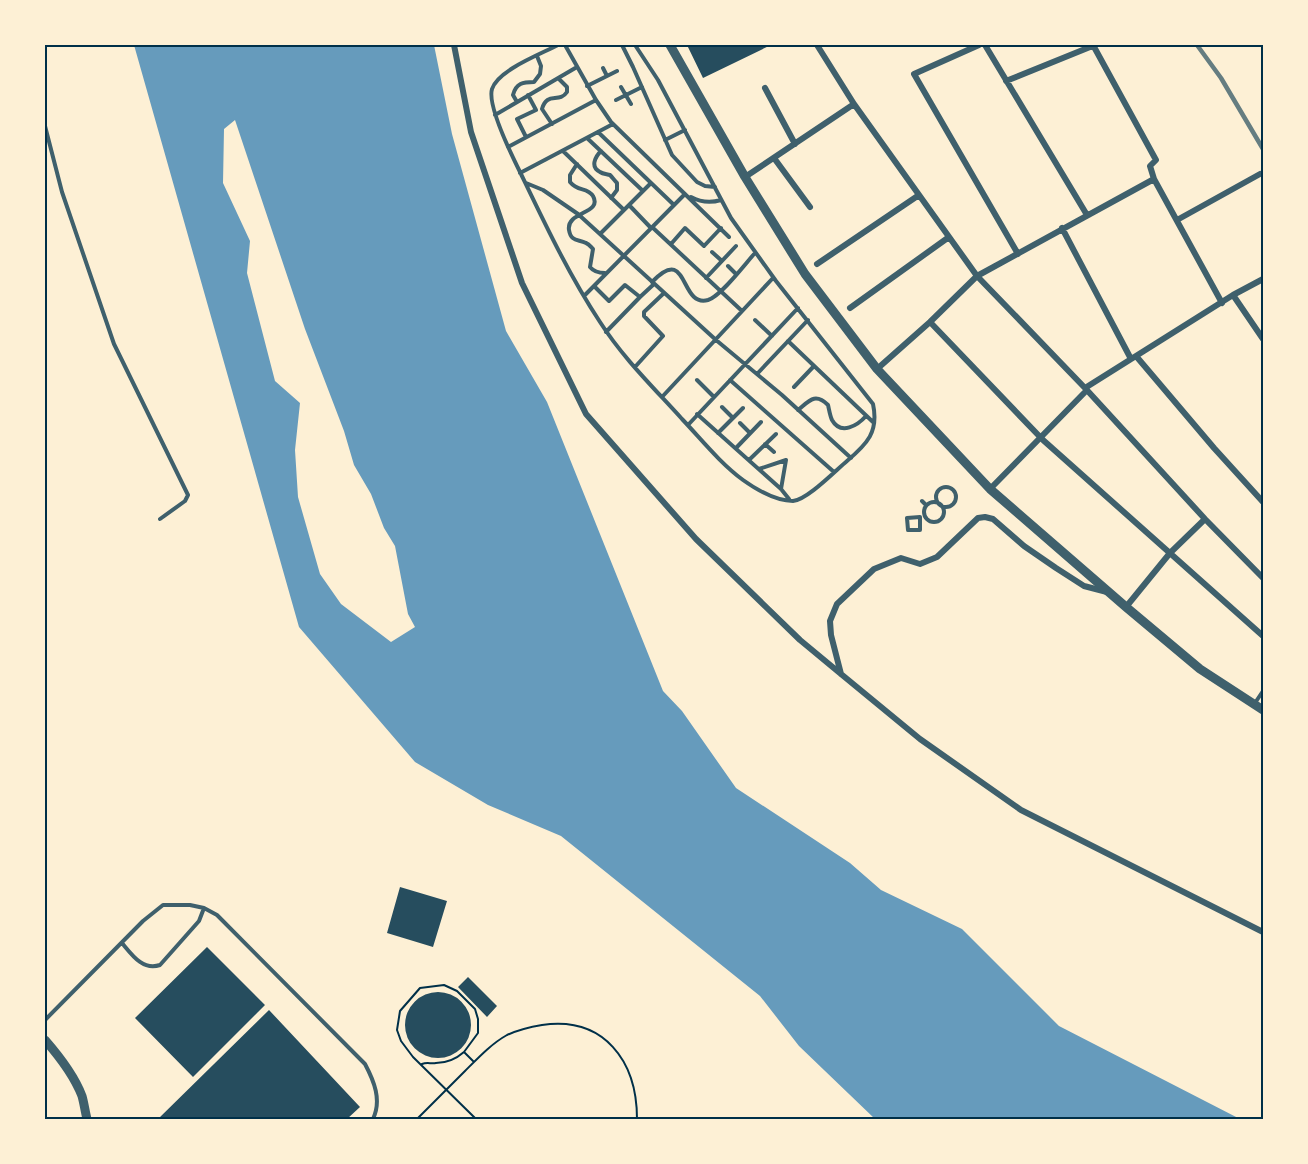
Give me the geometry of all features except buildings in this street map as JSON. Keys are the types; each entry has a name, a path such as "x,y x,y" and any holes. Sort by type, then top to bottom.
{"street":[{"path":"454,45 471,132 522,283 586,414 696,539 800,640 921,739 1021,810 1263,932"},
{"path":"670,45 745,177 805,274 877,369 990,489 1200,669 1263,710"},
{"path":"817,45 854,104 977,276 1263,578"},
{"path":"979,45 965,48 914,74 1018,254"},
{"path":"985,45 1087,215"},
{"path":"1006,81 1094,45 1156,160 1150,166 1154,179 1222,303"},
{"path":"765,88 795,144"},
{"path":"745,177 854,104"},
{"path":"774,158 810,207"},
{"path":"1177,220 1260,174"},
{"path":"877,369 977,276 1154,179"},
{"path":"817,264 919,195"},
{"path":"1062,228 1133,357 1263,502"},
{"path":"850,308 949,237"},
{"path":"990,489 1086,389 1133,357 1263,279"},
{"path":"1233,295 1263,339"},
{"path":"930,322 1041,437 1263,636"},
{"path":"841,674 830,621 837,604 874,569 901,558 920,564 937,557 978,518 993,519 1024,546 1084,586 1110,593"},
{"path":"1126,607 1170,554 1205,519"},
{"path":"45,1040 72,1076 82,1096 87,1119"}],"lane":[{"path":"558,45 511,69 495,82 491,92 493,108 508,147 570,272 616,345 717,456 741,478 762,492 782,500 795,501 806,496 869,440 874,423 873,404 773,278 731,218 658,80 636,46"},
{"path":"565,45 587,86 613,124 729,237"},
{"path":"622,45 672,155 697,182 715,187"},
{"path":"517,102 513,95 518,85 524,82 534,82 540,74 541,66 537,56"},
{"path":"495,114 577,67"},
{"path":"603,68 607,76"},
{"path":"587,86 617,71"},
{"path":"552,124 542,110 547,101 554,98 560,99 567,92 567,87 558,78"},
{"path":"621,87 631,104"},
{"path":"616,100 642,87"},
{"path":"526,137 517,119 536,110 528,95"},
{"path":"508,147 596,100"},
{"path":"520,173 613,124"},
{"path":"45,126 62,192 114,344 188,495 185,501 160,519"},
{"path":"665,140 685,130"},
{"path":"598,132 674,206"},
{"path":"587,138 643,192"},
{"path":"563,151 624,210"},
{"path":"601,151 596,156 595,166 617,183 617,190 611,198"},
{"path":"577,164 570,175 570,182 580,190 585,189 590,193 594,198 594,204 588,211 578,214 572,220 569,231 572,238 586,243 593,249 590,267 592,270 606,273"},
{"path":"525,183 543,190 578,214 850,458"},
{"path":"600,234 651,183"},
{"path":"685,194 697,200 709,202 722,200"},
{"path":"584,296 685,194"},
{"path":"629,205 742,311"},
{"path":"670,244 685,228 704,246 721,228"},
{"path":"706,278 736,246"},
{"path":"712,252 722,261"},
{"path":"606,332 666,269 681,274 692,296 698,299 709,299 721,291 755,253"},
{"path":"728,266 736,274"},
{"path":"662,397 773,278"},
{"path":"594,286 609,301 625,285 640,297"},
{"path":"635,367 663,336 644,316 644,312 664,292"},
{"path":"688,424 798,308"},
{"path":"755,320 772,336"},
{"path":"757,374 808,321"},
{"path":"788,341 874,423"},
{"path":"794,387 814,366"},
{"path":"697,380 714,397"},
{"path":"730,380 834,472"},
{"path":"798,410 812,398 818,398 828,405 831,420 840,427 847,428 856,425 866,416"},
{"path":"722,407 733,418"},
{"path":"718,433 742,408"},
{"path":"697,414 781,489 790,500"},
{"path":"736,448 761,422"},
{"path":"740,423 750,433"},
{"path":"749,460 776,434"},
{"path":"765,444 774,452"},
{"path":"759,469 786,460 781,489"},
{"path":"934,486 939,491"},
{"path":"940,505 935,502 926,505 924,511 926,517 934,521 940,519 943,514 942,507 940,505 936,496 939,491 947,488 953,490 956,496 953,505 946,507 940,505"},
{"path":"922,501 926,505"},
{"path":"920,517 920,530 908,530 907,518 920,517"},
{"path":"1254,704 1263,691"},
{"path":"45,1020 143,921 163,905 190,905 204,908 217,915 365,1064 375,1081 377,1101 373,1119"},
{"path":"122,944 143,965 155,967 160,965 199,921 204,908"}],"path":[{"path":"422,1064 447,1062 457,1058 478,1034 475,1009 457,991 444,985 420,988 400,1011 398,1030 401,1041 413,1057 476,1119"},
{"path":"417,1119 491,1045 508,1035 530,1027 556,1023 591,1030 604,1038 618,1052 635,1091 637,1119"},
{"path":"464,1052 474,1062"}],"water":[{"path":"134,45 434,45 452,134 506,331 547,402 663,691 682,711 736,788 850,863 881,890 962,929 1059,1026 1240,1119 875,1119 799,1046 760,996 561,836 488,805 415,762 299,627","holes":["235,120 305,329 344,431 354,465 371,494 384,528 395,546 408,614 415,627 391,642 341,604 320,574 298,497 295,450 300,403 275,381 247,273 250,241 223,183 224,129"]}],"railway":[{"path":"1197,45 1221,78 1263,149"}]}
